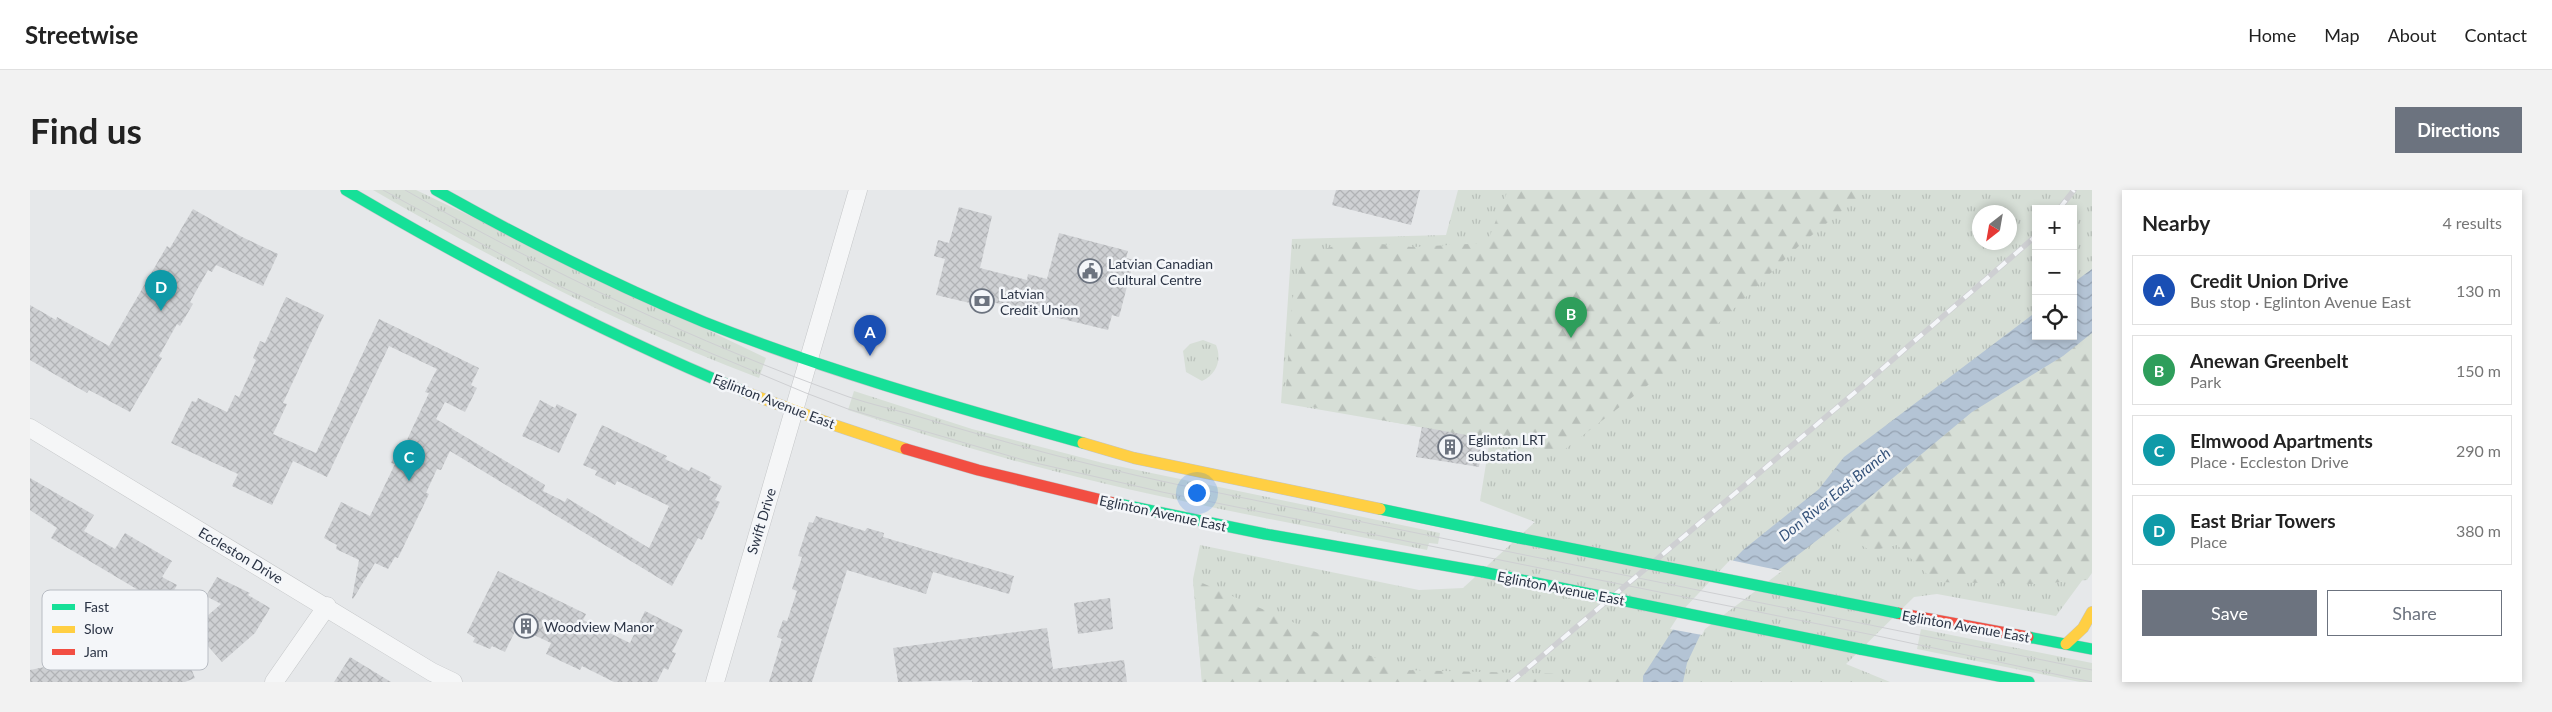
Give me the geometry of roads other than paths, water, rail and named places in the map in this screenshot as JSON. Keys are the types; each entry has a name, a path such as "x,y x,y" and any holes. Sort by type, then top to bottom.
{"main road":[{"name":"Eglinton Avenue East","path":"346,190 422,236 547,302 652,352 795,411 905,449 1006,478 1121,506 1319,545 1482,572 2029,682"},
{"name":"Eglinton Avenue East","path":"436,190 507,230 592,273 705,322 810,360 961,408 1134,458 1519,538 1897,613 2092,649"},
{"path":"2066,644 2083,628 2092,612"}],"street":[{"name":"Swift Drive","path":"715,682 858,190"},
{"name":"Eccleston Drive","path":"30,428 432,672 453,682"},
{"path":"274,682 326,606"}],"water":[{"name":"Don River East Branch","path":"2092,269 2092,333 2063,356 1972,412 1833,528 1704,627 1687,663 1683,682 1643,682 1643,676 1683,614 1743,550 1819,489 1844,457 2032,315 2032,340 2077,340 2077,280"}],"tram line":[{"path":"383,190 557,285 646,326 848,409 1027,461 1162,492 1873,635 2092,682"},
{"path":"405,190 567,277 678,329 792,376 865,402 1043,452 1175,484 2092,670"}],"railway":[{"path":"2062,205 2074,190"},
{"path":"1511,682 1853,394 2032,239"}],"place":[{"name":"Latvian Canadian Cultural Centre","path":"1090,271"},
{"name":"Latvian Credit Union","path":"982,301"},
{"name":"East Briar Towers","path":"161,311"},
{"name":"Anewan Greenbelt","path":"1571,338"},
{"name":"Credit Union Drive","path":"870,356"},
{"name":"Eglinton LRT substation","path":"1450,447"},
{"name":"Elmwood Apartments","path":"409,481"},
{"name":"Woodview Manor","path":"526,626"}]}
